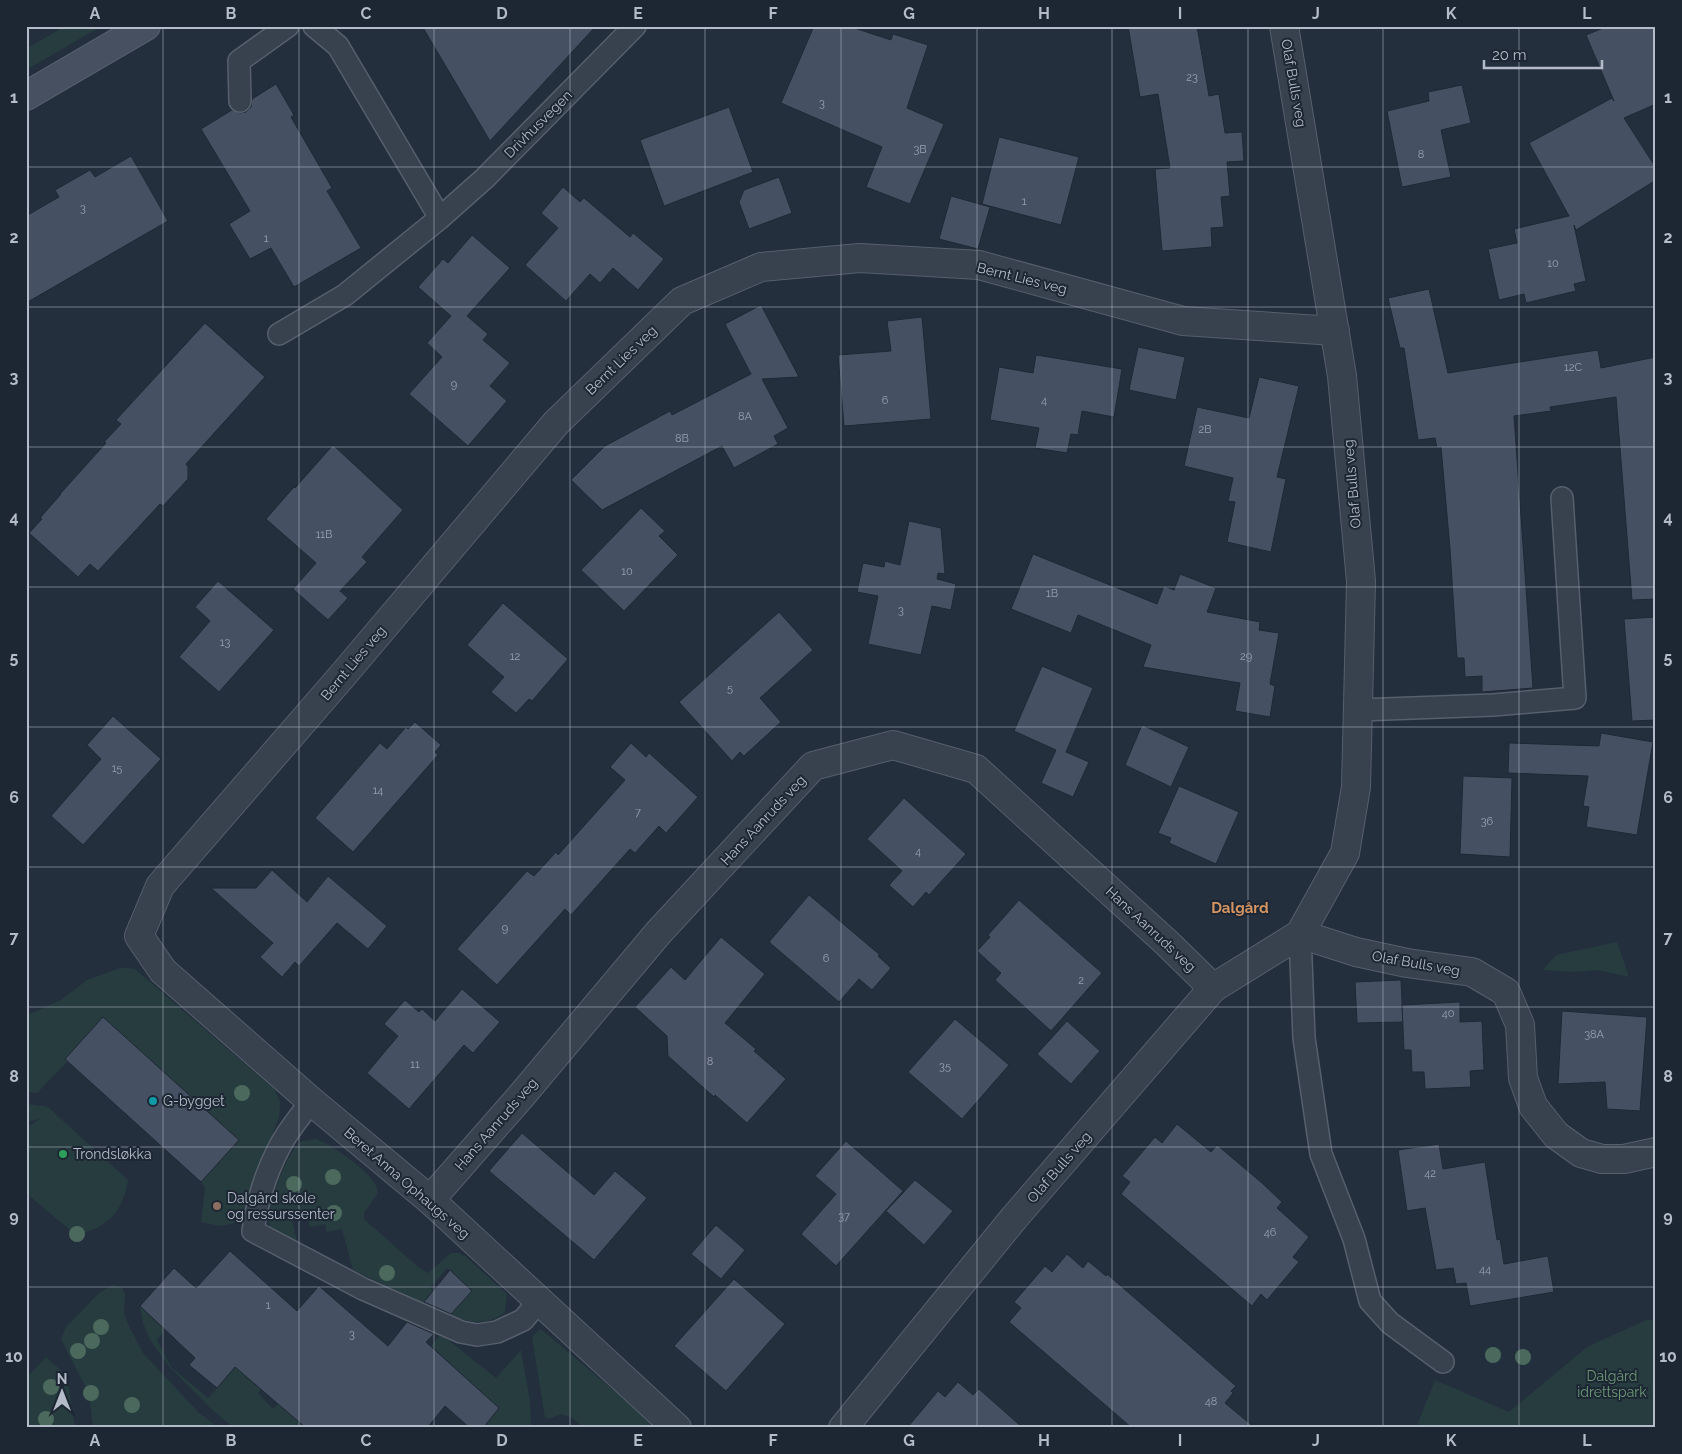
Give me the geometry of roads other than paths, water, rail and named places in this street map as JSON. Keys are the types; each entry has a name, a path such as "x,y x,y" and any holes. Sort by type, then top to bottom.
{"street":[{"path":"26,96 146,26"},
{"name":"Olaf Bulls veg","path":"843,1428 1014,1218 1213,988 1300,934 1345,853 1356,787 1362,581 1342,376 1284,26"},
{"name":"Bernt Lies veg","path":"139,936 160,886 343,675 556,423 682,301 761,267 860,258 979,265 1183,321 1335,331"},
{"name":"Hans Aanruds veg","path":"430,1200 522,1095 659,932 813,766 893,745 976,769 1167,943 1213,988"},
{"name":"Olaf Bulls veg","path":"1300,934 1356,952 1407,963 1472,972 1506,992 1520,1024 1523,1078 1533,1106 1556,1135 1582,1153 1602,1160 1624,1159 1656,1152"},
{"name":"Beret Anna Ophaugs veg","path":"139,936 163,971 311,1101 430,1200 677,1428"}],"lane":[{"path":"240,101 240,61 288,26"},
{"path":"314,26 338,46 440,218"},
{"name":"Drivhusvegen","path":"279,334 345,295 440,218 484,178 635,26"},
{"path":"1359,710 1493,705 1575,698 1562,498"},
{"path":"1300,934 1304,1038 1322,1154 1354,1239 1370,1301 1390,1323 1443,1362"},
{"path":"311,1101 280,1145 261,1191 255,1211 253,1231 364,1289 461,1332 477,1335 497,1332 523,1320 539,1301"}],"place":[{"name":"G-bygget","path":"153,1101"},
{"name":"Trondsløkka","path":"63,1154"},
{"name":"Dalgård skole og ressurssenter","path":"217,1206"}],"district":[{"name":"Dalgård","path":"1240,908"}],"park label":[{"name":"Dalgård idrettspark","path":"1612,1384"}]}
